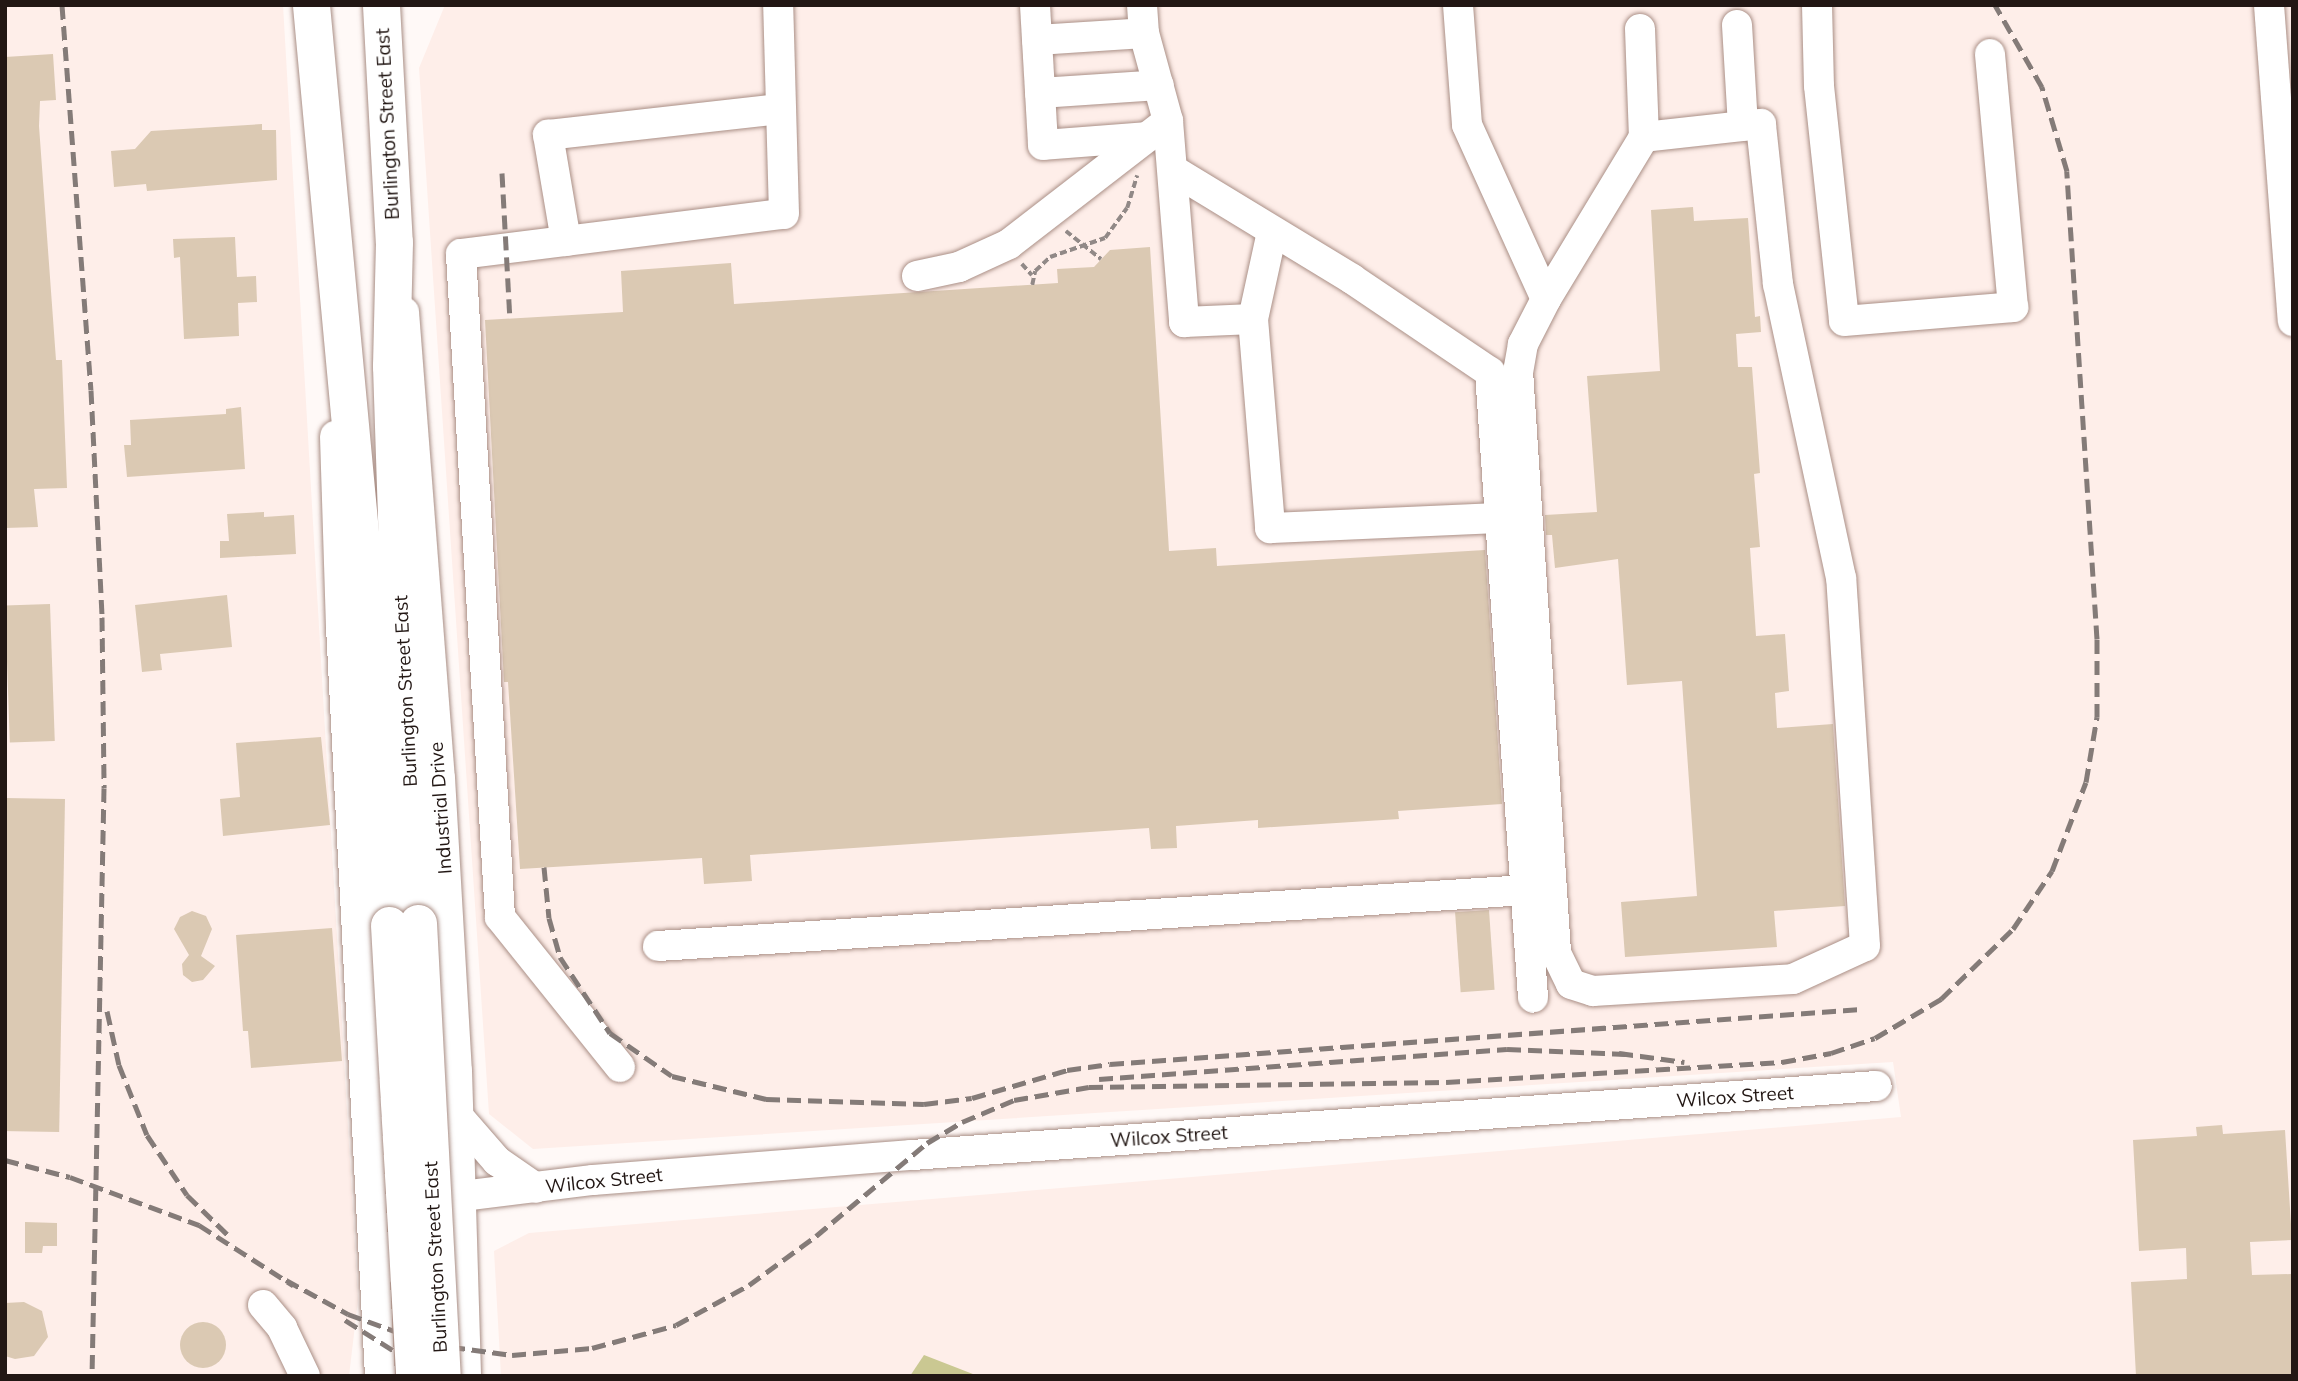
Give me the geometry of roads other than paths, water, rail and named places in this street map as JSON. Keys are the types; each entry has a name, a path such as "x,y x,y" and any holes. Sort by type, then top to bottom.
{"main road":[{"name":"Burlington Street East","path":"311,5 329,219 337,257 369,629 404,924 442,1376"},
{"name":"Burlington Street East","path":"381,5 394,242 391,366 414,1376"},
{"path":"387,81 397,5"}],"street":[{"path":"620,1067 500,917 461,254 784,214 778,5"},
{"path":"1035,5 1043,145 1157,129"},
{"path":"1458,5 1467,125 1546,299"},
{"path":"1817,5 1819,86 1844,321 2013,307 1990,54"},
{"path":"2269,5 2293,321"},
{"path":"1037,40 1143,19 1159,85 1157,129 1173,170 1184,322 1253,319"},
{"path":"1737,25 1743,126"},
{"path":"1640,29 1644,136 1546,299 1523,344 1518,371 1559,966 1571,984 1593,991 1778,981 1806,974 1865,946 1847,642 1828,504 1778,284 1761,124 1644,136"},
{"path":"1040,93 1159,85"},
{"path":"566,241 548,135 781,108"},
{"path":"917,276 993,253 1049,215 1157,129"},
{"path":"1173,170 1352,279 1490,372 1533,998"},
{"name":"Burlington Street East","path":"329,219 341,627 377,1275 380,1376"},
{"path":"1272,232 1253,319 1270,528 1500,518"},
{"name":"Industrial Drive","path":"394,242 412,368 462,1196 466,1376"},
{"path":"658,946 1527,890"},
{"name":"Wilcox Street","path":"462,1196 912,1155 1877,1086"},
{"path":"457,1115 497,1161 536,1188"},
{"path":"368,1117 386,1147 419,1178 462,1196"},
{"path":"377,1275 394,1248 422,1221 462,1196"},
{"path":"263,1305 282,1328 305,1376"}],"railway":[{"path":"62,5 91,390 102,617 104,788 92,1376"},
{"path":"286,1280 348,1314 430,1344 512,1355 592,1348 676,1325 749,1285 816,1236 927,1143 962,1122 1014,1100 1089,1087 1446,1082 1782,1062 1831,1053 1875,1038 1941,999 2013,929 2052,871 2086,782 2097,717 2097,639 2067,171 2042,87 1995,5"},
{"path":"502,173 510,319"},
{"path":"544,867 549,918 560,957 610,1033 672,1076 766,1099 924,1104 972,1098 1067,1070 1110,1064 1861,1009"},
{"path":"107,1011 119,1065 147,1135 187,1195 227,1234"},
{"path":"1099,1079 1507,1049 1626,1054"},
{"path":"1619,1053 1684,1062"},
{"path":"5,1160 70,1177 199,1225 293,1285"},
{"path":"345,1320 434,1376"}]}
